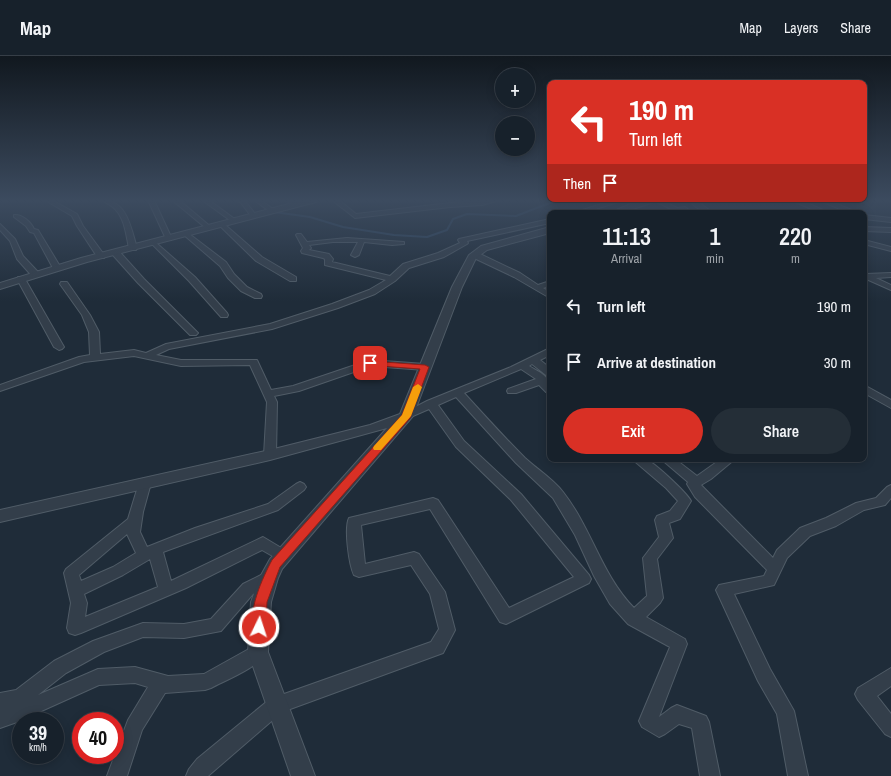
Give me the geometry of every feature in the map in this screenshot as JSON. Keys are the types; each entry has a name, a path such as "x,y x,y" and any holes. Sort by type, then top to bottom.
{"street":[{"path":"7,234 13,240 20,257 35,274"},
{"path":"38,234 58,268"},
{"path":"85,234 101,256"},
{"path":"129,234 133,248"},
{"path":"167,234 169,239"},
{"path":"0,286 35,274 186,234 223,264 231,276 244,289 258,296"},
{"path":"231,234 259,259 293,279"},
{"path":"146,356 166,347 244,332 294,320 372,292 392,279 406,266 441,255 465,243 461,240 491,234"},
{"path":"303,776 258,652 261,602 269,577 276,564 406,416 457,287 475,255 484,248 537,234"},
{"path":"300,235 307,248 305,251 326,256 329,259 328,263 392,279"},
{"path":"305,244 326,240 362,240 387,244 402,243"},
{"path":"355,255 362,240"},
{"path":"154,243 192,279 224,315"},
{"path":"867,243 889,247"},
{"path":"115,252 141,281 193,333"},
{"path":"475,255 517,276 547,294"},
{"path":"867,276 891,275"},
{"path":"867,277 891,288"},
{"path":"21,279 59,347"},
{"path":"867,284 879,282"},
{"path":"64,284 86,315 94,332 95,357"},
{"path":"537,288 547,284"},
{"path":"0,388 82,359 134,353 181,363 254,362 257,372 272,402 270,455"},
{"path":"0,516 145,482 270,455 374,428 406,416 430,403 523,366 547,353"},
{"path":"533,360 547,376"},
{"path":"269,394 295,388 370,363 425,367"},
{"path":"523,366 547,376"},
{"path":"547,376 544,385 547,388"},
{"path":"512,391 547,376"},
{"path":"867,390 891,405"},
{"path":"457,392 520,460 558,495 581,533 599,572 615,599 634,620 679,644 648,721 659,728 677,714 700,722 710,776"},
{"path":"196,776 204,766 276,705 437,648 447,630 437,592 414,558 359,571 355,546 354,522 433,503 506,617 584,579 516,497 460,444 430,403"},
{"path":"634,620 655,598 650,558 666,538 662,520 675,515 685,501 670,485 642,462"},
{"path":"671,462 697,482"},
{"path":"722,462 693,484 700,494 775,569"},
{"path":"145,482 134,522 133,532 149,553 166,590"},
{"path":"75,591 118,571 149,553 200,532 273,507 300,487"},
{"path":"798,776 785,711 764,676 724,590 769,581 782,554 805,532 831,522 861,506 880,502 891,490"},
{"path":"134,522 116,535 71,573 79,602 75,628 181,584 263,543 283,556"},
{"path":"0,702 20,698 60,667 99,646 144,630 184,631 215,626 248,589 269,577"},
{"path":"0,719 11,716 98,677 135,675 168,685 205,682 245,661 258,652"},
{"path":"891,676 864,694 891,728"},
{"path":"117,776 134,726 161,683"}],"waterway":[{"path":"385,234 427,237 437,234"}],"slow traffic":[{"path":"378,448 406,416 418,387"}],"route":[{"path":"259,627 261,602 269,577 276,564 406,416 425,367 370,363"}]}
